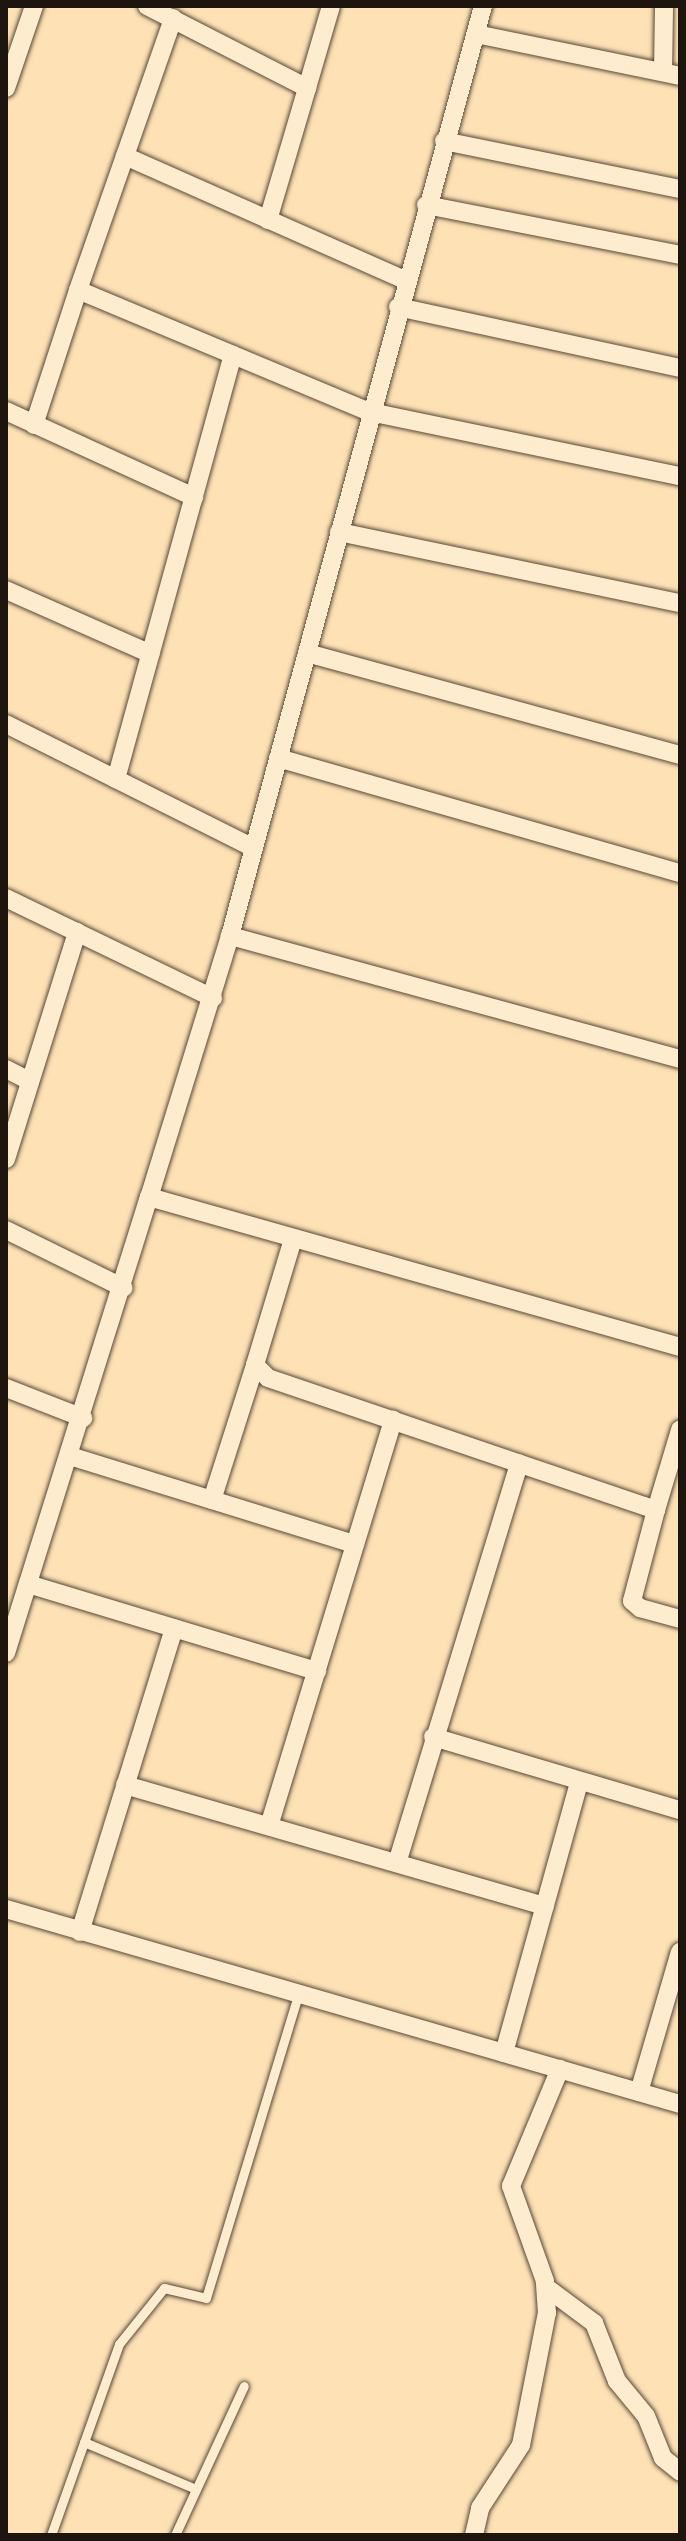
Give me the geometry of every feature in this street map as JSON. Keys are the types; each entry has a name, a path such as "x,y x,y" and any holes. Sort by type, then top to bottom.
{"street":[{"path":"7,91 34,6"},
{"path":"147,6 307,88"},
{"path":"268,220 331,6"},
{"path":"6,1653 83,1418 213,998 405,280 483,6"},
{"path":"476,34 671,74 664,6"},
{"path":"34,425 173,18"},
{"path":"444,141 680,189"},
{"path":"125,156 405,280"},
{"path":"426,205 680,255"},
{"path":"78,290 370,412 680,476"},
{"path":"398,307 680,368"},
{"path":"116,779 233,355"},
{"path":"6,411 194,497"},
{"path":"339,532 680,603"},
{"path":"6,590 151,654"},
{"path":"307,653 680,755"},
{"path":"6,724 254,848"},
{"path":"278,758 680,873"},
{"path":"6,898 213,998"},
{"path":"6,1159 77,932"},
{"path":"230,936 680,1059"},
{"path":"6,1069 30,1081"},
{"path":"149,1197 680,1347"},
{"path":"6,1230 124,1288"},
{"path":"212,1500 293,1239"},
{"path":"255,1365 268,1378 656,1510"},
{"path":"6,1388 83,1418"},
{"path":"269,1826 393,1420"},
{"path":"680,1430 632,1601 680,1619"},
{"path":"70,1456 355,1544"},
{"path":"397,1863 519,1463"},
{"path":"28,1584 317,1671"},
{"path":"80,1932 174,1628"},
{"path":"433,1737 680,1810"},
{"path":"504,2053 579,1782"},
{"path":"125,1785 545,1906"},
{"path":"6,1909 680,2104"},
{"path":"639,2092 680,1952"},
{"path":"474,2535 487,2495 521,2445 547,2313 547,2288 511,2186 560,2069"},
{"path":"547,2288 594,2323 617,2381 646,2416 663,2458 680,2472"}],"lane":[{"path":"51,2535 119,2344 164,2288 206,2298 298,1995"},
{"path":"175,2535 244,2386"},
{"path":"84,2442 196,2489"}]}
